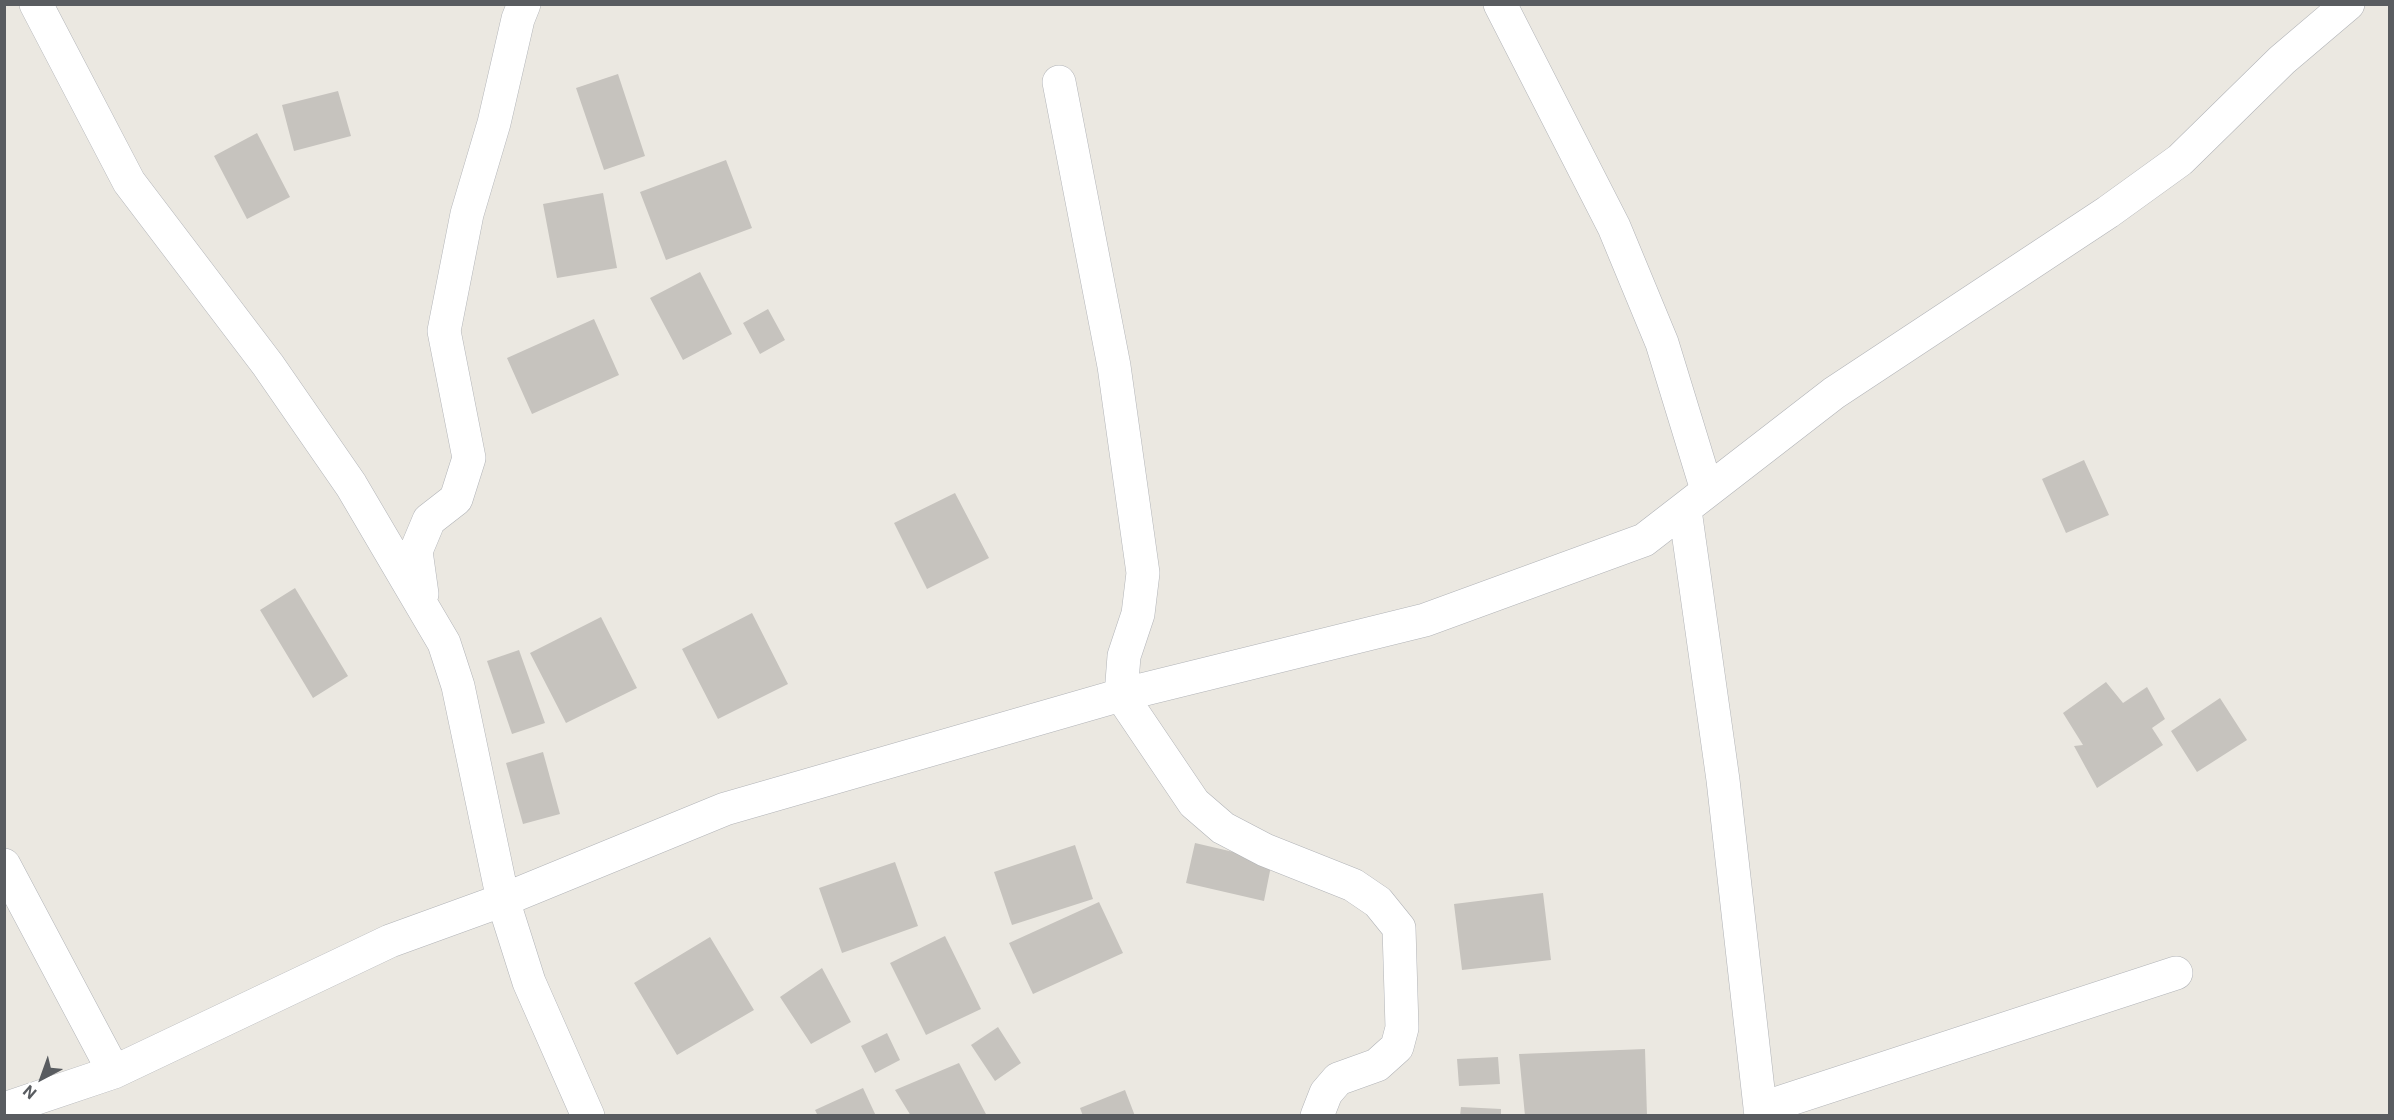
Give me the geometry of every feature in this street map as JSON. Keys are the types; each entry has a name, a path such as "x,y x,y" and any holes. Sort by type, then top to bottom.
{"street":[{"path":"36,4 129,182 268,365 351,485 444,643 458,686 503,900 529,982 588,1116"},
{"path":"423,605 416,551 429,520 456,499 469,458 444,331 467,214 494,123 518,19 525,4"},
{"path":"1500,4 1614,227 1662,343 1696,500 1723,780 1761,1112 2176,973"},
{"path":"4,1109 114,1072 390,941 503,900 725,809 1121,695 1425,620 1644,540 1834,393 2108,212 2180,160 2282,60 2348,4"},
{"path":"1059,82 1114,366 1143,573 1138,614 1124,656 1121,695 1194,803 1223,828 1265,850 1353,885 1378,902 1399,928 1402,1028 1397,1047 1377,1065 1338,1079 1326,1093 1317,1116"},
{"path":"4,865 114,1072"}],"building":[{"path":"618,74 645,156 604,170 576,88"},
{"path":"338,91 351,136 294,151 282,105"},
{"path":"257,133 290,197 247,219 214,156"},
{"path":"726,160 752,228 666,260 640,192"},
{"path":"603,193 617,268 557,278 543,204"},
{"path":"700,272 732,334 683,360 650,298"},
{"path":"768,309 785,340 760,354 743,323"},
{"path":"594,319 619,375 532,414 507,358"},
{"path":"2084,460 2109,515 2066,533 2042,479"},
{"path":"955,493 989,558 927,589 894,523"},
{"path":"295,588 348,676 313,698 260,610"},
{"path":"752,613 788,684 718,719 682,649"},
{"path":"601,617 637,688 566,723 530,653"},
{"path":"519,650 545,723 512,734 487,661"},
{"path":"2106,682 2123,703 2147,687 2165,719 2152,728 2163,745 2097,788 2074,746 2083,745 2063,713"},
{"path":"2220,698 2247,740 2197,772 2171,731"},
{"path":"543,752 560,814 523,824 506,763"},
{"path":"1195,843 1272,861 1264,901 1186,883"},
{"path":"1075,845 1093,899 1012,925 994,872"},
{"path":"895,862 918,926 842,953 819,888"},
{"path":"1543,893 1551,960 1462,970 1454,904"},
{"path":"1099,902 1123,953 1033,994 1009,943"},
{"path":"945,936 981,1009 926,1035 890,963"},
{"path":"710,937 754,1010 677,1055 634,983"},
{"path":"822,968 851,1022 811,1044 780,997"},
{"path":"998,1027 1021,1063 995,1081 971,1045"},
{"path":"887,1033 900,1060 875,1073 861,1046"},
{"path":"1645,1049 1647,1116 1525,1116 1519,1054"},
{"path":"1498,1057 1500,1084 1459,1086 1457,1059"},
{"path":"959,1063 987,1116 911,1116 895,1090"},
{"path":"863,1088 876,1116 818,1116 815,1110"},
{"path":"1125,1090 1135,1116 1083,1116 1080,1108"},
{"path":"1461,1107 1501,1109 1501,1116 1460,1116"}]}
